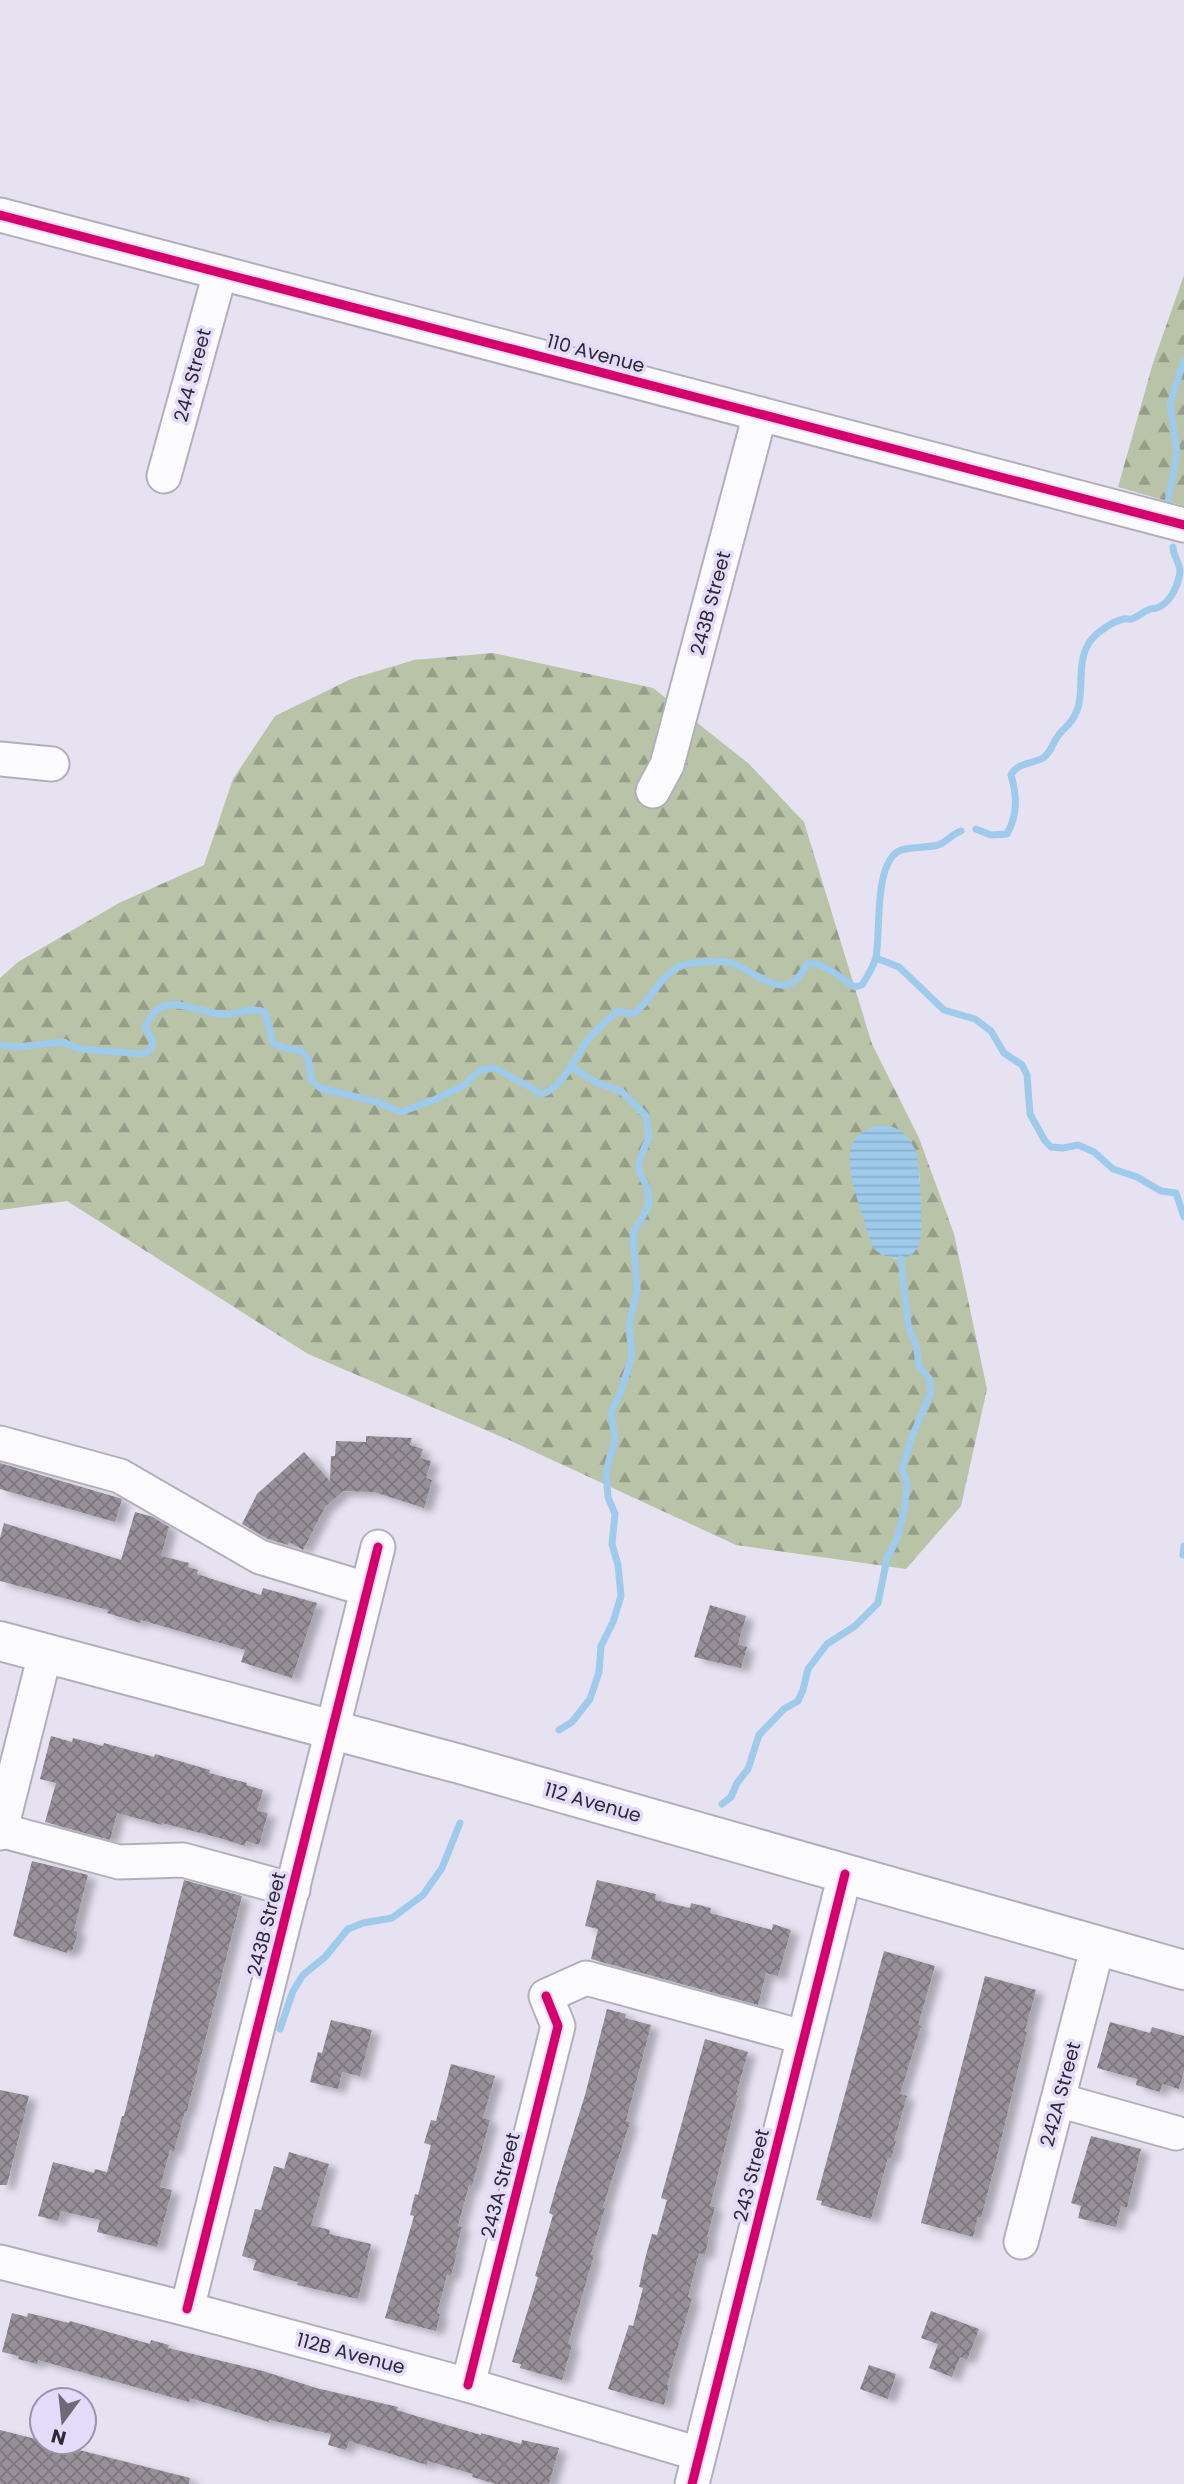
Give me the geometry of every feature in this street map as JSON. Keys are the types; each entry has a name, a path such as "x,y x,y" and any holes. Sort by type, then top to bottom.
{"main road":[{"name":"112 Avenue","path":"0,1641 334,1729 1184,1969"}],"street":[{"name":"110 Avenue","path":"0,215 1184,525"},
{"name":"244 Street","path":"164,476 220,273"},
{"name":"243B Street","path":"653,791 667,765 760,414"},
{"path":"0,759 52,764"},
{"path":"0,1443 120,1476 260,1557 366,1589"},
{"name":"243B Street","path":"187,2309 378,1547"},
{"path":"45,1654 0,1831 119,1862 183,1860 293,1890"},
{"name":"243 Street","path":"696,2469 845,1874"},
{"name":"242A Street","path":"1021,2242 1098,1945"},
{"name":"243A Street","path":"468,2385 558,2026 546,1996 586,1978 788,2033 803,2041"},
{"path":"1058,2100 1175,2133"},
{"name":"112B Avenue","path":"0,2262 468,2385 696,2469"}],"green space":[{"path":"1184,275 1184,506 1118,487 1153,363"},
{"path":"493,653 653,688 748,763 804,822 872,1044 919,1138 954,1234 987,1389 961,1506 906,1569 736,1545 509,1440 308,1354 67,1201 0,1210 0,978 18,962 119,903 204,865 233,779 275,716 351,679 414,660","holes":["908,1138 915,1153 920,1182 917,1212 906,1257 895,1259 881,1254"]}],"water":[{"path":"878,1125 901,1131 916,1151 921,1198 920,1238 915,1251 904,1258 891,1258 873,1248 852,1180 852,1144 860,1134"}],"building":[{"path":"366,1436 412,1438 410,1445 423,1449 420,1458 431,1461 426,1478 432,1480 424,1508 374,1492 343,1491 325,1507 303,1550 289,1542 288,1545 268,1539 242,1524 257,1494 304,1452 330,1481 331,1456 335,1456 336,1441 366,1442"},
{"path":"0,1463 122,1499 115,1522 0,1489"},
{"path":"135,1512 153,1517 169,1527 161,1556 189,1563 188,1567 198,1570 197,1574 261,1595 263,1588 317,1603 292,1678 241,1662 245,1650 141,1620 140,1623 107,1613 108,1610 0,1581 0,1538 4,1523 121,1560"},
{"path":"710,1605 746,1616 738,1644 747,1647 741,1668 694,1657"},
{"path":"51,1736 72,1742 73,1738 103,1746 104,1743 154,1757 155,1754 210,1770 209,1773 263,1790 257,1811 268,1813 259,1845 246,1841 245,1846 117,1813 110,1840 45,1822 56,1783 40,1779"},
{"path":"32,1861 88,1875 74,1930 78,1932 72,1951 68,1950 67,1953 13,1936"},
{"path":"184,1880 242,1896 187,2111 174,2151 170,2150 160,2187 172,2190 157,2247 97,2232 100,2220 61,2211 58,2221 38,2216 53,2162 94,2173 95,2169 107,2172 124,2116"},
{"path":"597,1880 656,1894 655,1900 690,1908 691,1903 711,1908 710,1913 772,1930 773,1924 791,1930 778,1976 766,1973 758,2005 591,1959 598,1929 585,1926"},
{"path":"884,1951 935,1966 918,2025 921,2026 900,2094 907,2096 896,2141 891,2159 888,2158 871,2219 821,2205 822,2201 816,2200"},
{"path":"985,1976 1036,1990 996,2161 981,2218 978,2217 973,2237 921,2223"},
{"path":"607,2009 626,2014 625,2018 651,2025 626,2121 630,2122 603,2207 605,2208 591,2254 594,2255 568,2344 572,2345 562,2380 520,2368 521,2364 512,2362 538,2277 535,2276 553,2215 549,2213 585,2095"},
{"path":"331,2020 372,2030 360,2076 342,2072 338,2089 310,2082"},
{"path":"1110,2022 1150,2033 1152,2027 1184,2036 1184,2071 1179,2089 1162,2084 1160,2092 1136,2085 1137,2079 1097,2068"},
{"path":"705,2039 748,2052 710,2206 715,2207 705,2255 699,2253 688,2297 692,2298 667,2385 669,2386 664,2405 608,2389 629,2325 633,2326 643,2288 639,2287 645,2259 652,2234 657,2235 667,2200 661,2198"},
{"path":"451,2064 495,2076 483,2118 490,2120 458,2226 462,2227 457,2253 451,2276 447,2275 437,2313 440,2314 436,2331 385,2318 414,2216 410,2215 415,2194 418,2195 431,2145 424,2143 431,2120 436,2121"},
{"path":"0,2090 29,2096 7,2185 0,2185"},
{"path":"1091,2136 1141,2149 1127,2208 1121,2206 1116,2227 1078,2218 1081,2206 1071,2203"},
{"path":"289,2152 329,2164 311,2225 330,2230 329,2234 371,2244 358,2299 297,2285 298,2282 253,2270 256,2260 242,2256 255,2209 261,2210 274,2166 284,2169"},
{"path":"931,2311 979,2329 967,2360 960,2357 952,2377 929,2368 938,2344 921,2338"},
{"path":"12,2313 27,2317 28,2313 69,2323 70,2321 150,2344 151,2340 169,2345 168,2348 398,2407 397,2410 481,2435 521,2444 522,2440 559,2448 549,2484 496,2484 472,2477 473,2474 428,2461 427,2465 349,2441 346,2450 328,2445 331,2434 269,2422 190,2398 189,2402 38,2360 37,2364 18,2359 19,2356 2,2352"},
{"path":"869,2365 896,2374 888,2399 860,2389"},
{"path":"0,2430 28,2437 28,2456 98,2455 190,2478 189,2484 0,2484"}],"waterway":[{"path":"1168,502 1177,452 1170,404 1184,360"},
{"path":"976,829 991,835 1007,834 1015,805 1011,775 1021,765 1046,756 1072,720 1079,702 1082,662 1092,639 1110,625 1120,620 1132,619 1163,605 1169,599 1180,573 1173,547"},
{"path":"0,1045 17,1047 63,1042 80,1049 145,1054 153,1041 145,1027 160,1008 178,1005 227,1014 259,1010 265,1012 273,1043 302,1051 308,1059 311,1080 320,1088 377,1102 401,1112 463,1086 480,1070 495,1068 542,1094 557,1085 589,1038 603,1024 618,1011 633,1014 664,978 679,967 704,962 726,962 780,985 795,981 808,963 827,969 855,987 862,985 876,957 882,882 892,857 904,849 938,845 961,831"},
{"path":"876,958 899,967 944,1010 975,1019 991,1031 1004,1053 1022,1065 1027,1075 1030,1114 1051,1147 1078,1145 1094,1152 1113,1169 1137,1177 1161,1191 1176,1193 1184,1217"},
{"path":"559,1730 572,1722 590,1699 599,1672 601,1646 613,1622 621,1596 618,1565 612,1544 615,1514 608,1497 606,1471 615,1440 611,1412 621,1392 632,1356 629,1326 637,1289 633,1233 648,1207 649,1200 647,1187 639,1171 639,1161 649,1137 646,1116 621,1091 597,1083 570,1066"},
{"path":"722,1804 731,1797 737,1783 748,1769 759,1735 784,1709 798,1701 808,1669 827,1644 855,1626 878,1603 887,1558 897,1539 904,1511 907,1483 902,1469 931,1392 929,1378 919,1367 917,1349 908,1325 901,1259"},
{"path":"1183,1555 1184,1546"},
{"path":"280,2029 293,1991 303,1975 325,1957 348,1929 363,1923 392,1918 423,1895 442,1868 460,1823"}],"cycle path":[{"path":"0,215 1184,525"},
{"path":"187,2309 378,1547"},
{"path":"692,2484 845,1874"},
{"path":"468,2385 558,2026 546,1996"}]}
